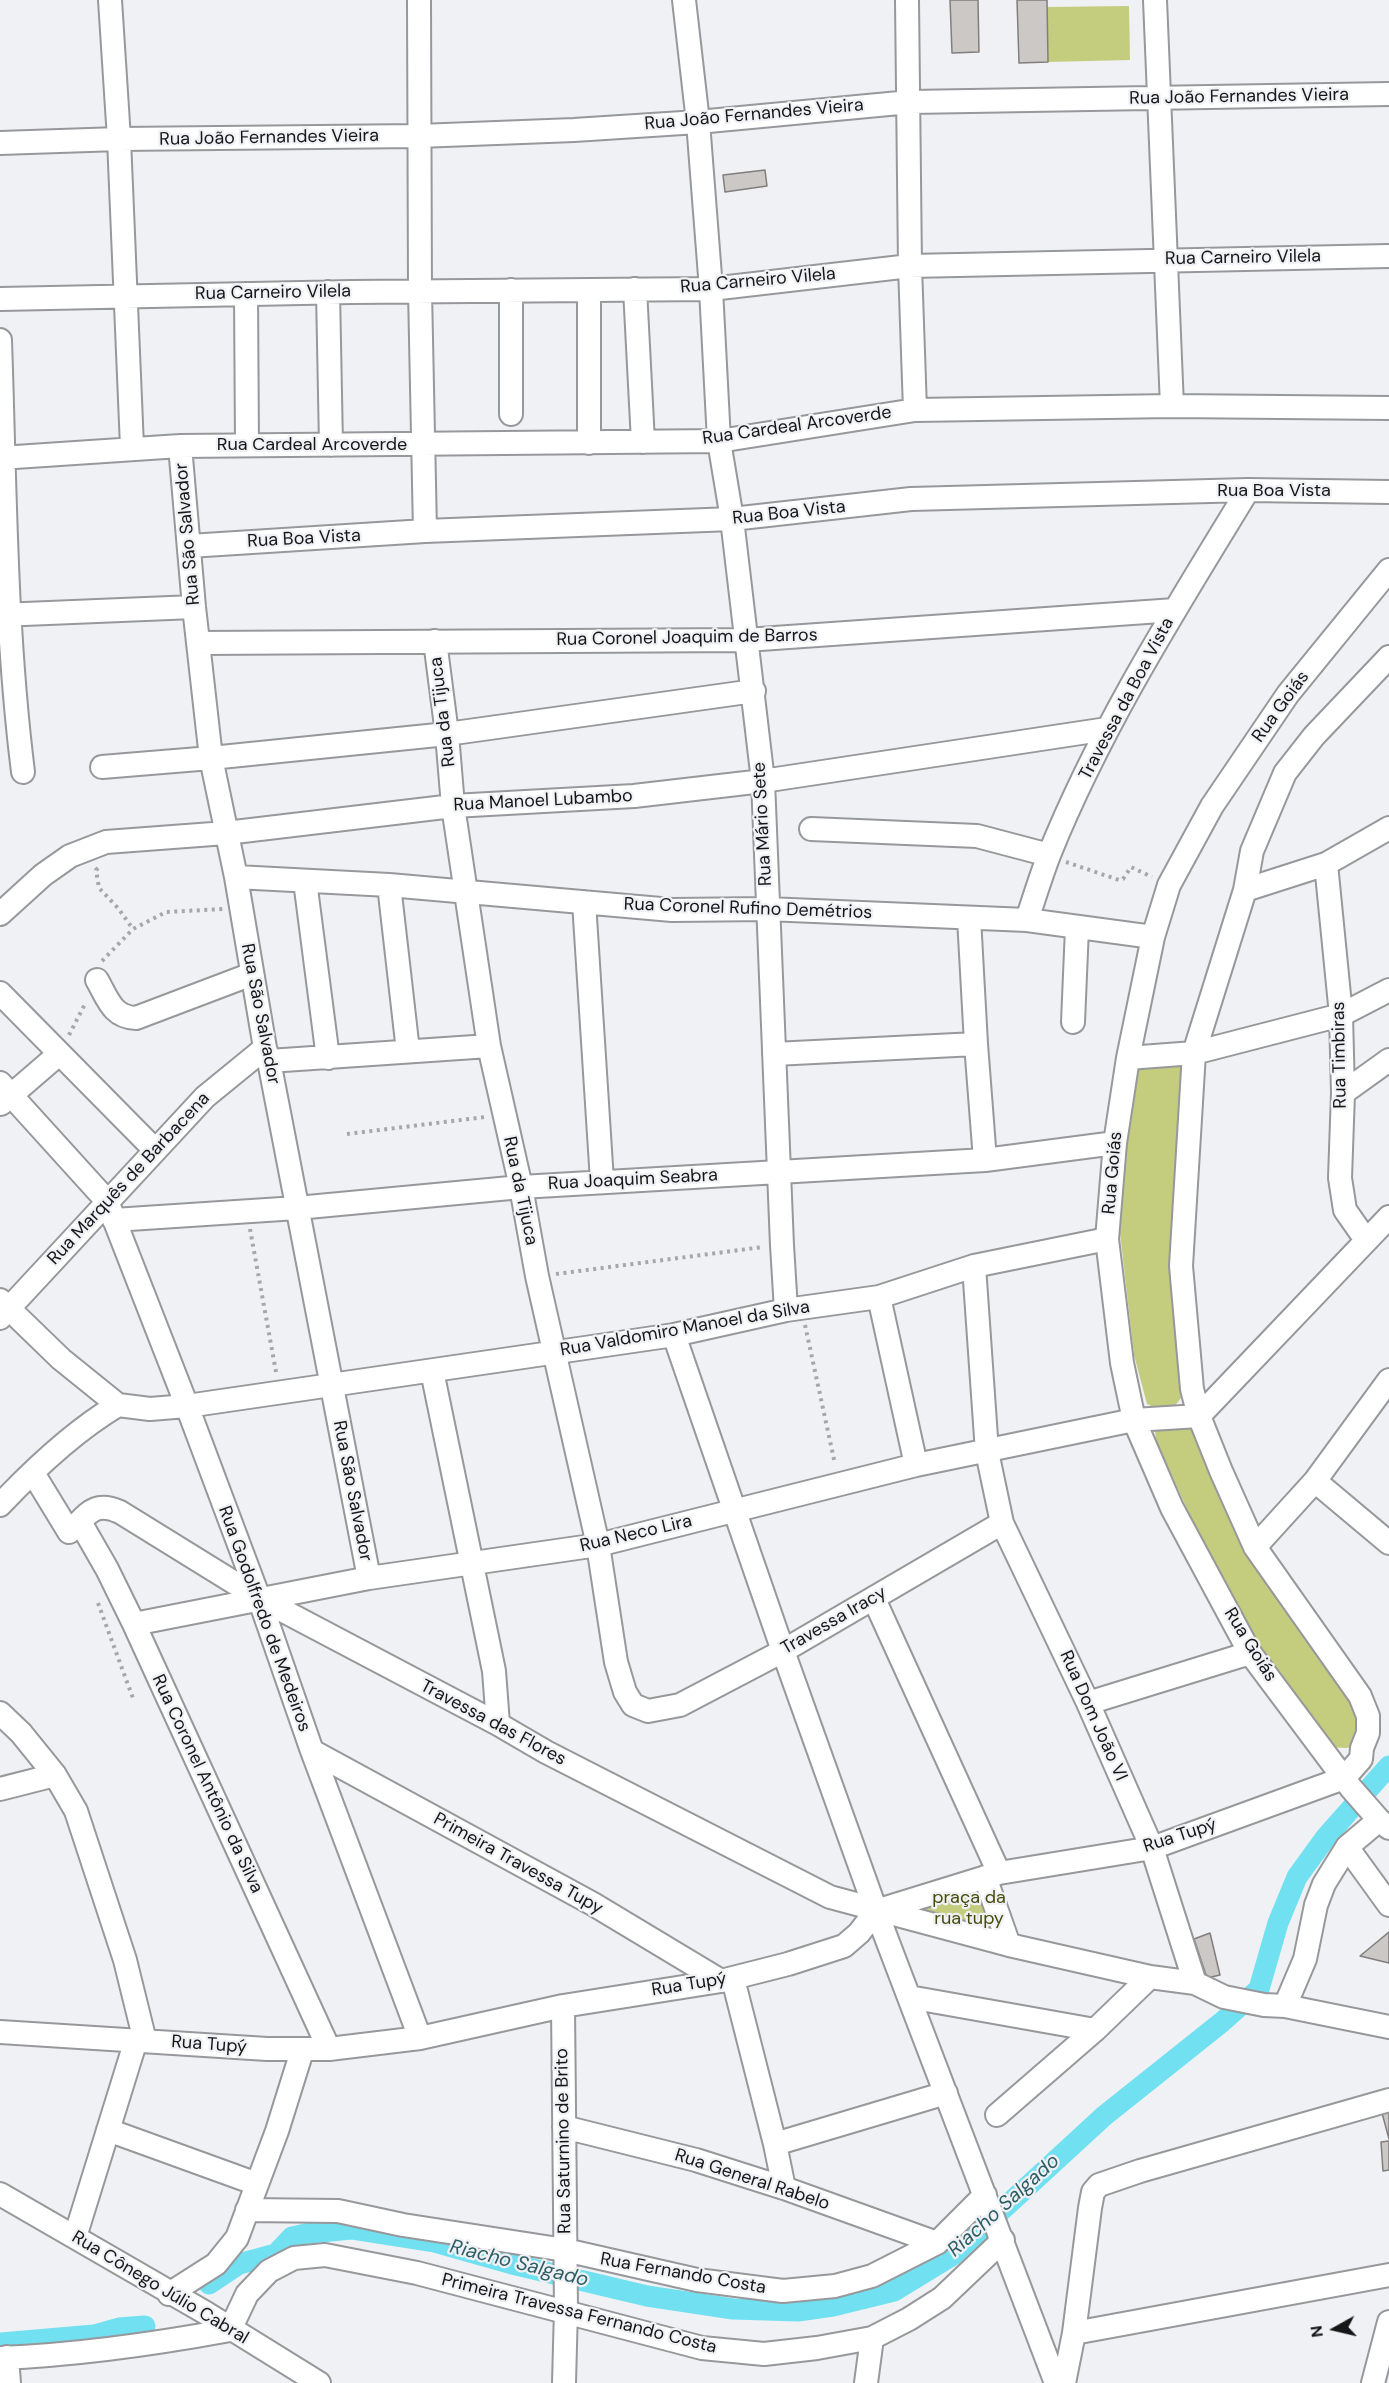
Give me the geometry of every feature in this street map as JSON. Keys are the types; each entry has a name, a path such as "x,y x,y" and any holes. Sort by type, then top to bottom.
{"street":[{"path":"110,0 127,295 132,447"},
{"path":"418,0 422,445 425,531"},
{"name":"Rua Mário Sete","path":"684,0 698,122 711,289 719,441 732,519 763,782 782,1245 794,1309"},
{"path":"908,0 910,266 915,410"},
{"path":"1155,0 1172,406"},
{"name":"Rua João Fernandes Vieira","path":"0,143 119,139 419,136 574,130 698,122 910,102 1389,94"},
{"name":"Rua Carneiro Vilela","path":"0,299 328,292 711,289 910,266 1389,256"},
{"path":"635,289 643,442"},
{"path":"510,290 511,414"},
{"path":"589,290 589,442"},
{"path":"328,292 331,445"},
{"path":"246,294 247,445"},
{"path":"0,339 5,615 23,772"},
{"name":"Rua Cardeal Arcoverde","path":"2,458 132,447 719,441 915,410 1172,406 1389,408"},
{"name":"Rua São Salvador","path":"180,446 194,607 211,758 236,877 267,1055 369,1578"},
{"name":"Rua Boa Vista","path":"189,546 425,531 732,519 912,499 1248,490 1389,492"},
{"name":"Travessa da Boa Vista","path":"1027,920 1049,855 1107,729 1175,610 1248,490"},
{"name":"Rua Goiás","path":"1379,1819 1347,1783 1250,1653 1172,1508 1134,1420 1122,1363 1107,1239 1115,1143 1128,1058 1153,937 1169,885 1212,806 1288,694 1389,570"},
{"path":"5,615 194,607"},
{"name":"Rua Coronel Joaquim de Barros","path":"198,643 747,640 1175,610"},
{"name":"Rua da Tijuca","path":"435,641 447,734 453,806 489,1046 521,1186 537,1276 598,1545 616,1662 625,1692 633,1705 648,1711 662,1710"},
{"path":"1347,1783 1360,1759 1368,1733 1368,1716 1360,1696 1255,1547 1198,1416 1192,1389 1181,1266 1194,1053 1245,890 1252,851 1285,773 1314,736 1389,657"},
{"path":"102,767 447,734 754,691"},
{"name":"Rua Manoel Lubambo","path":"0,914 43,875 70,856 106,842 226,833 453,806 634,796 763,782 1107,729"},
{"path":"0,750 19,735"},
{"path":"1245,890 1326,864 1389,828"},
{"path":"811,829 977,836 1049,855"},
{"name":"Rua Timbiras","path":"1326,864 1341,1015 1340,1178 1345,1210 1366,1240"},
{"name":"Rua Coronel Rufino Demétrios","path":"236,877 389,885 672,910 767,909 1027,920 1153,937"},
{"path":"305,881 328,1058"},
{"path":"389,885 408,1051"},
{"path":"584,902 602,1181"},
{"path":"969,918 985,1160"},
{"path":"1072,1022 1077,928"},
{"path":"97,980 114,1010 124,1018 136,1018 252,974"},
{"path":"1128,1058 1194,1053 1341,1015 1389,990"},
{"path":"0,993 155,1150"},
{"path":"774,1054 976,1044"},
{"path":"267,1055 328,1058 489,1046"},
{"path":"59,1054 4,1094 110,1210"},
{"name":"Rua Marquês de Barbacena","path":"3,1308 110,1210 155,1150 205,1097 267,1055"},
{"path":"1342,1093 1389,1060"},
{"name":"Rua Joaquim Seabra","path":"110,1210 297,1208 521,1186 985,1160 1115,1143"},
{"name":"Rua Godolfredo de Medeiros","path":"110,1210 188,1406 259,1598 312,1751 420,2038"},
{"path":"1198,1416 1389,1217"},
{"name":"Rua Valdomiro Manoel da Silva","path":"118,1405 150,1409 188,1406 674,1335 794,1309 879,1297 975,1266 1107,1239"},
{"name":"Rua Dom João VI","path":"975,1266 987,1452 1002,1523 1088,1703 1152,1848 1195,1983"},
{"path":"879,1297 916,1465"},
{"path":"1,1503 94,1419 118,1405 3,1308"},
{"path":"674,1335 876,1911 1056,2383"},
{"path":"432,1371 494,1671 498,1724"},
{"path":"1255,1547 1315,1481 1389,1380"},
{"name":"Rua Neco Lira","path":"134,1624 369,1578 598,1545 840,1486 916,1465 1134,1420 1198,1416"},
{"name":"Rua Coronel Antônio da Silva","path":"33,1473 107,1569 329,2049"},
{"path":"1315,1481 1389,1543"},
{"name":"Travessa das Flores","path":"75,1527 92,1509 111,1508 120,1512 259,1598 498,1724 546,1752 830,1897 1009,1945 1150,1977 1195,1983 1224,1997 1389,2027"},
{"name":"Travessa Iracy","path":"662,1710 680,1705 783,1651 1002,1523"},
{"path":"874,1599 992,1875 1009,1945"},
{"path":"1088,1703 1250,1653"},
{"path":"0,1713 21,1733 56,1775 76,1811 125,1960 141,2041 108,2130 75,2237"},
{"name":"Primeira Travessa Tupy","path":"312,1751 593,1904 727,1980"},
{"path":"0,1789 56,1775"},
{"name":"Rua Tupý","path":"0,2032 302,2051 420,2038 563,2006 727,1980 818,1956 844,1946 859,1933 876,1911 992,1875 1152,1848 1347,1783"},
{"path":"1274,2006 1305,1959 1316,1905 1324,1884 1347,1847 1379,1819"},
{"path":"1347,1847 1389,1905"},
{"path":"996,2115 1095,2030 1150,1977"},
{"path":"727,1980 775,2144 784,2188"},
{"path":"909,1997 1095,2030"},
{"name":"Rua Saturnino de Brito","path":"563,2006 566,2311 564,2383"},
{"path":"171,2295 216,2264 237,2238 277,2131 302,2051"},
{"path":"775,2144 946,2093"},
{"path":"1064,2383 1074,2333 1090,2208 1093,2192 1099,2185 1389,2100"},
{"name":"Rua General Rabelo","path":"564,2127 696,2160 784,2188 937,2243"},
{"path":"108,2130 257,2184"},
{"name":"Rua Cônego Júlio Cabral","path":"0,2194 171,2295 206,2313 230,2330 319,2383"},
{"name":"Rua Fernando Costa","path":"247,2211 338,2211 403,2225 565,2252 697,2280 783,2291 835,2286 872,2276 937,2243 985,2195"},
{"name":"Primeira Travessa Fernando Costa","path":"230,2330 247,2295 269,2271 294,2258 325,2255 417,2273 702,2348 764,2354 817,2348 872,2338 909,2319 942,2298 1001,2236"},
{"path":"1074,2333 1389,2275"},
{"path":"1373,2383 1389,2322"},
{"path":"9,2383 3,2358 172,2340 230,2330"},
{"path":"866,2383 872,2338"}],"path":[{"path":"106,842 108,861 96,870 99,888 133,929"},
{"path":"1049,855 1119,880 1132,867 1169,885"},
{"path":"59,1054 97,980 102,959 133,929 166,912 241,908"},
{"path":"347,1134 504,1114"},
{"path":"247,1210 279,1393"},
{"path":"537,1276 782,1245"},
{"path":"794,1309 840,1486"},
{"path":"96,1598 134,1701"}],"green space":[{"path":"1129,6 1130,60 1048,62 1047,7"},
{"path":"1178,1061 1183,1069 1185,1390 1174,1406 1160,1409 1147,1404 1134,1355 1120,1233 1127,1142 1138,1067"},
{"path":"1191,1426 1337,1676 1360,1721 1358,1744 1347,1748 1325,1747 1250,1639 1223,1589 1156,1440 1155,1431 1166,1427"},
{"name":"praça da rua tupy","path":"985,1877 1009,1945 876,1911"}],"building":[{"path":"950,0 978,0 979,52 952,53"},
{"path":"1017,0 1047,0 1048,62 1019,63"},
{"path":"765,170 767,186 725,192 723,175"},
{"path":"1389,1932 1389,1963 1360,1956"},
{"path":"1210,1933 1220,1975 1207,1978 1194,1939"},
{"path":"1389,2111 1389,2139 1382,2113"},
{"path":"1389,2141 1389,2170 1383,2171 1381,2142"}],"waterway":[{"name":"Riacho Salgado","path":"209,2284 239,2264 276,2254 292,2237 351,2229 434,2242 512,2264 647,2296 733,2309 798,2311 833,2306 894,2291 953,2255 1104,2116 1222,2022 1259,1989 1278,1923 1297,1877 1326,1837 1389,1766"},
{"name":"Riacho Salgado","path":"0,2343 94,2335 119,2328 145,2326"}]}
